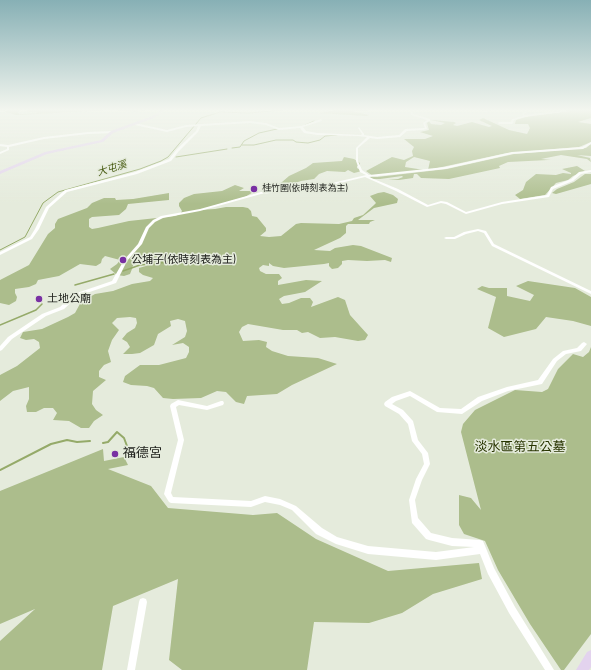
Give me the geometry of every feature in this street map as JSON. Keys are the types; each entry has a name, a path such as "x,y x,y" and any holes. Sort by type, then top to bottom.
{"street":[{"path":"0,146 8,146 29,141"},
{"path":"0,173 34,156 101,141"},
{"path":"0,254 31,238 37,230 47,208 66,191 136,173 170,160 187,141"},
{"path":"364,141 357,148 357,161 361,171 367,176 428,206 441,202 448,203 466,213 502,203 548,196 552,188 572,180 580,173 591,172"},
{"path":"0,349 10,338 44,315 62,308 76,295 114,282 125,261 140,244 147,228 154,221 162,217 200,210 261,193 328,186 350,179 367,176 445,168 512,153 583,148 591,144"},
{"path":"0,152 8,149 8,146"},
{"path":"300,188 310,190"},
{"path":"446,238 455,238 465,233 478,230 485,232 493,245 591,294"},
{"path":"550,670 512,610 491,571 480,544 452,542 429,536 415,520 412,500 419,479 427,464 425,453 415,440 411,423 402,412 387,404 394,399 410,393 440,410 462,412 480,399 507,389 540,382 555,360 565,352 579,350 584,344"},
{"path":"220,403 207,408 178,402 173,406 181,440 167,494 172,500 251,504 265,499 280,502 294,508 319,531 336,540 368,550 436,556 483,550"},
{"path":"131,670 143,602"},
{"path":"582,670 591,656"}],"green space":[{"path":"407,141 591,141 579,147 507,153 428,170 430,161 414,157 406,162 405,167 424,170 373,176 366,171 392,157 404,160 413,156 412,151 414,147"},
{"path":"591,144 591,156 577,155 590,158 591,162 587,159 561,155 541,159 551,160 508,162 499,166 500,168 449,179 421,178 417,174 414,174 413,178 399,180 388,180 398,179 403,177 402,176 372,179 369,176 377,177 447,169 514,154 586,148"},
{"path":"344,157 354,159 360,163 357,168 362,171 354,173 348,170 345,172 327,171 319,174 314,179 301,181 277,189 272,188 289,176 313,163 342,161"},
{"path":"577,166 585,171 568,180 556,183 545,195 520,199 515,195 523,190 526,182 536,174 571,174 562,169"},
{"path":"585,174 591,174 591,184 556,194 552,193 557,189 574,182"},
{"path":"235,185 244,188 239,191 255,191 245,197 200,210 226,207 248,208 251,211 252,216 257,217 266,228 266,231 260,236 269,237 281,236 296,224 301,223 339,224 352,221 354,218 363,215 376,203 370,196 378,193 384,192 393,195 398,199 397,203 374,208 358,220 375,220 369,224 348,224 346,226 346,233 340,238 314,250 330,251 335,248 353,245 361,246 392,258 391,262 385,260 348,260 342,261 342,264 338,268 332,269 329,266 329,263 284,268 273,266 269,263 269,266 263,265 259,268 260,271 266,274 279,274 282,278 278,281 278,285 306,280 322,281 305,292 284,296 279,299 282,304 301,298 310,298 313,302 311,307 338,297 345,300 350,315 368,335 365,340 358,341 335,337 320,338 308,332 302,333 297,330 283,330 248,324 242,327 239,332 243,341 259,340 267,342 266,347 272,351 288,356 318,358 337,364 292,385 277,394 247,396 244,404 236,402 226,392 217,391 201,398 173,399 163,398 154,388 131,385 123,382 125,376 140,365 159,365 186,358 189,352 189,347 183,343 172,345 185,337 187,331 185,321 178,319 170,321 171,326 158,334 154,345 140,353 123,354 130,347 127,342 122,339 127,333 135,328 137,323 136,318 117,318 112,323 119,330 112,340 108,351 111,362 104,365 99,371 99,377 106,380 93,391 92,404 96,410 103,415 94,421 89,428 81,428 69,421 53,420 57,413 53,408 44,408 36,412 27,412 26,406 29,399 29,387 13,391 0,401 0,375 17,366 40,348 39,342 34,339 26,340 20,338 23,332 42,329 68,317 75,313 81,302 95,294 113,291 132,284 150,281 153,278 139,272 139,268 150,263 147,256 137,259 134,262 130,274 124,276 117,275 110,269 120,260 105,256 101,263 96,266 80,264 59,276 38,280 36,284 29,287 15,289 17,297 16,301 9,305 0,303 0,280 29,265 48,234 55,228 55,224 58,219 87,208 92,203 104,198 115,198 116,200 133,199 169,193 169,200 128,204 126,209 119,215 92,217 89,219 89,227 92,229 129,221 175,216 180,214 182,211 179,203 184,198 194,194 222,191"},
{"path":"528,281 575,288 591,297 591,326 573,321 546,317 536,329 504,337 488,328 496,297 477,289 482,286 489,288 507,288 507,296 530,301 534,295 516,286"},
{"name":"淡水區第五公墓","path":"591,347 591,634 564,670 561,670 530,624 498,570 485,541 464,534 459,525 459,495 471,498 481,510 461,432 463,424 475,410 515,390 542,392 548,389 558,369 573,354 583,357 589,352"},
{"path":"103,449 104,461 124,457 128,465 108,469 151,486 168,508 253,515 277,513 316,539 388,571 479,563 482,579 433,594 402,613 369,623 314,622 307,670 182,670 169,660 178,579 113,606 102,670 0,670 0,641 35,609 0,624 0,491"}],"waterway":[{"name":"大屯溪","path":"0,250 25,237 43,203 58,192 140,169 161,161 168,157 181,141"},
{"path":"232,148 240,147 244,141"},
{"path":"242,145 254,145 270,141"},
{"path":"295,141 308,143 315,141"},
{"path":"176,157 227,149"},
{"path":"123,271 140,265 170,262 190,254 199,255"},
{"path":"75,285 114,274"},
{"path":"0,325 36,310 42,304"},
{"path":"103,443 108,442 117,432 124,438 127,446"},
{"path":"0,470 51,444 67,440 77,442 90,441"}],"place":[{"name":"桂竹圍(依時刻表為主)","path":"254,189"},
{"name":"公埔子(依時刻表為主)","path":"123,260"},
{"name":"土地公廟","path":"39,299"},
{"name":"福德宮","path":"115,454"}]}
